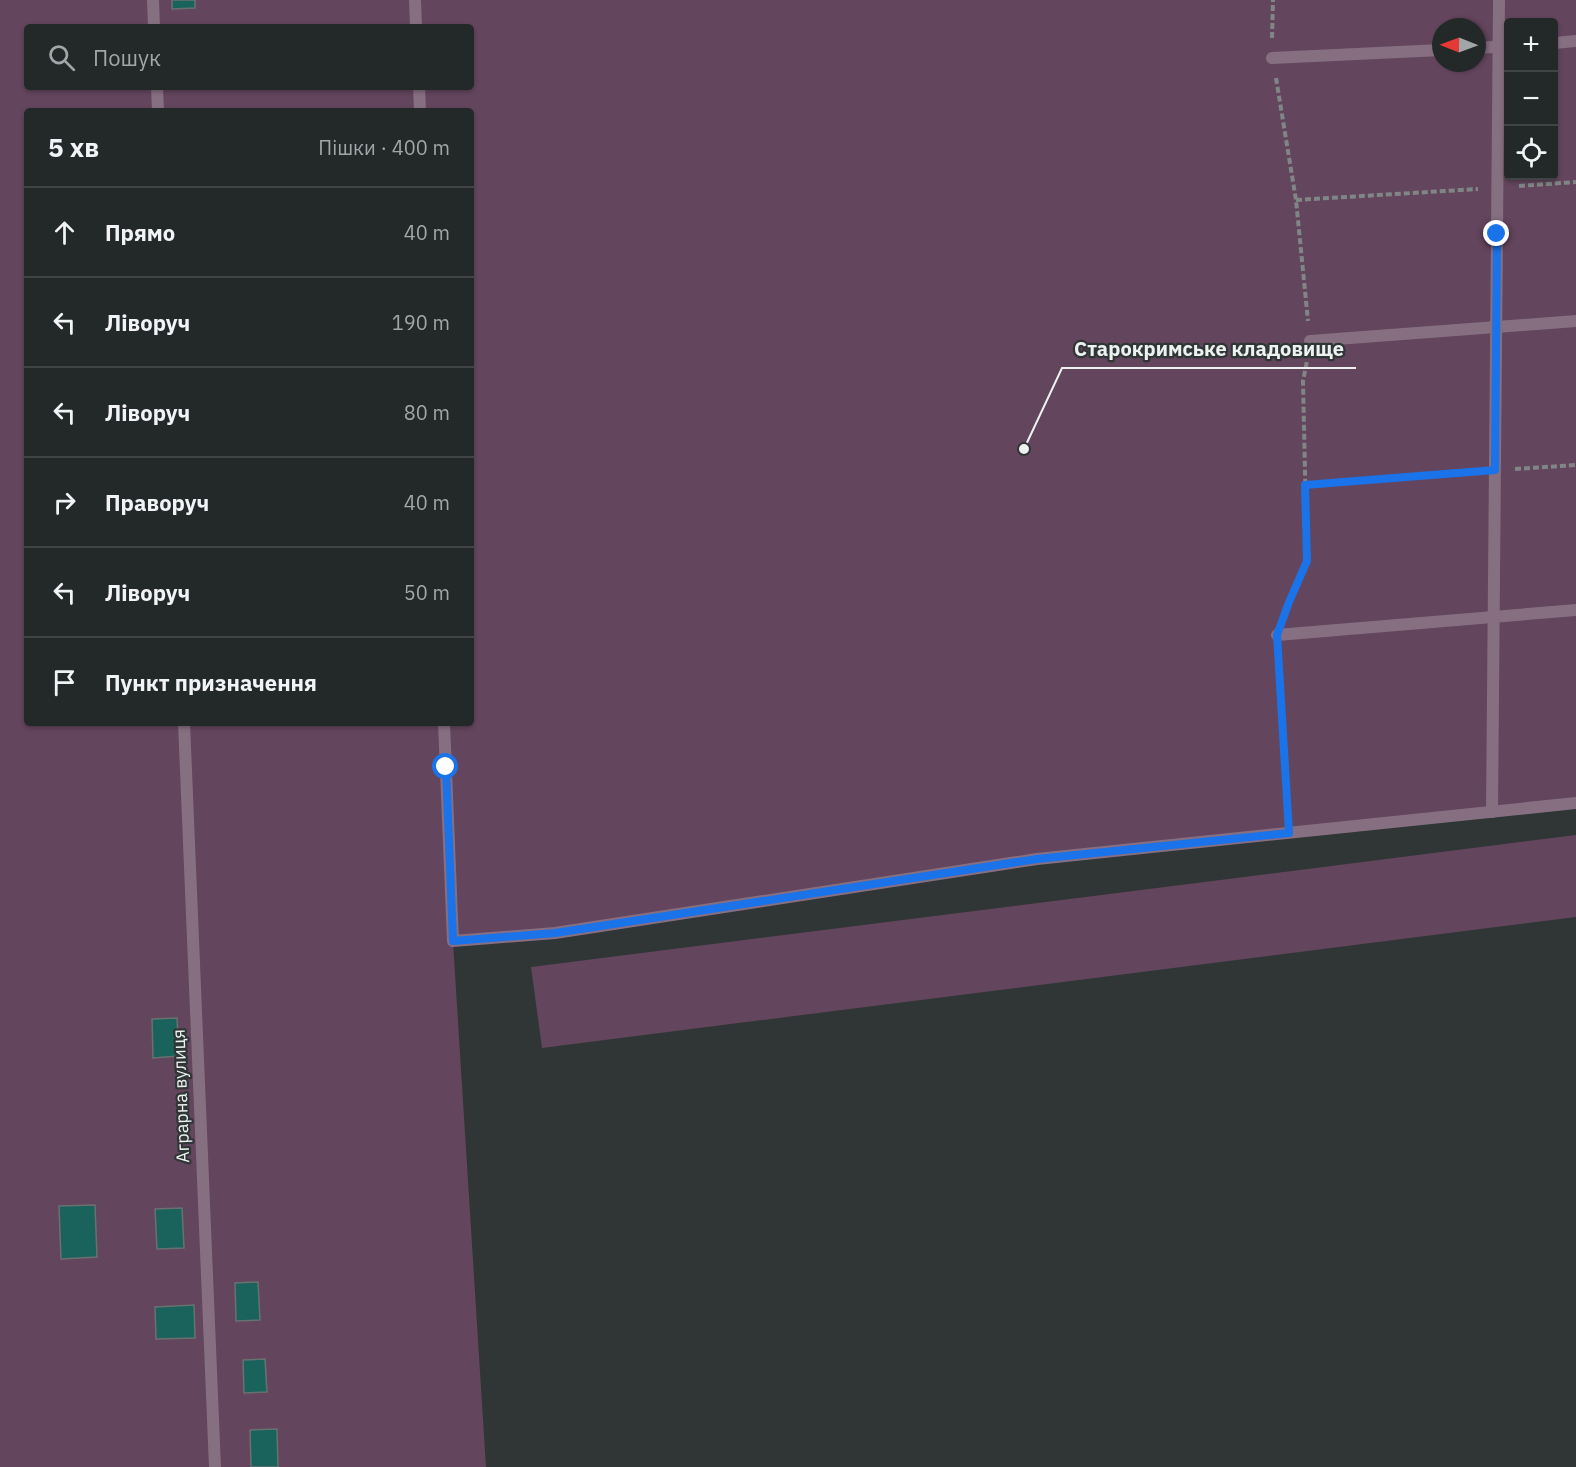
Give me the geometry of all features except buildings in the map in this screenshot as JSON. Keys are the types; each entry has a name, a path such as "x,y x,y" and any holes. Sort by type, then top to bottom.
{"lane":[{"path":"153,0 154,24"},
{"path":"415,0 416,24"},
{"path":"1492,812 1497,188 1503,46 1499,0"},
{"path":"1558,43 1576,41"},
{"path":"1486,47 1503,46"},
{"path":"1272,58 1432,50"},
{"path":"157,90 158,108"},
{"path":"419,90 420,108"},
{"path":"1310,341 1576,321"},
{"path":"1277,635 1493,619 1576,610"},
{"name":"Аграрна вулиця","path":"184,726 215,1467"},
{"path":"444,726 453,941 555,933 1037,859 1576,802"}],"path":[{"path":"1273,0 1272,58 1296,200 1310,341 1303,381 1307,561 1277,635 1289,833"},
{"path":"1296,200 1576,182"},
{"path":"1305,485 1576,465"}],"shaded area":[{"path":"0,0 1576,0 1576,803 1037,859 453,942 486,1467 0,1467"},
{"path":"1576,835 1576,917 542,1048 531,967"}],"place":[{"name":"Старокримське кладовище","path":"1024,449"}],"route":[{"path":"446,767 453,941 555,933 1037,859 1289,833 1277,635 1307,561 1305,485 1495,470 1497,234"}]}
